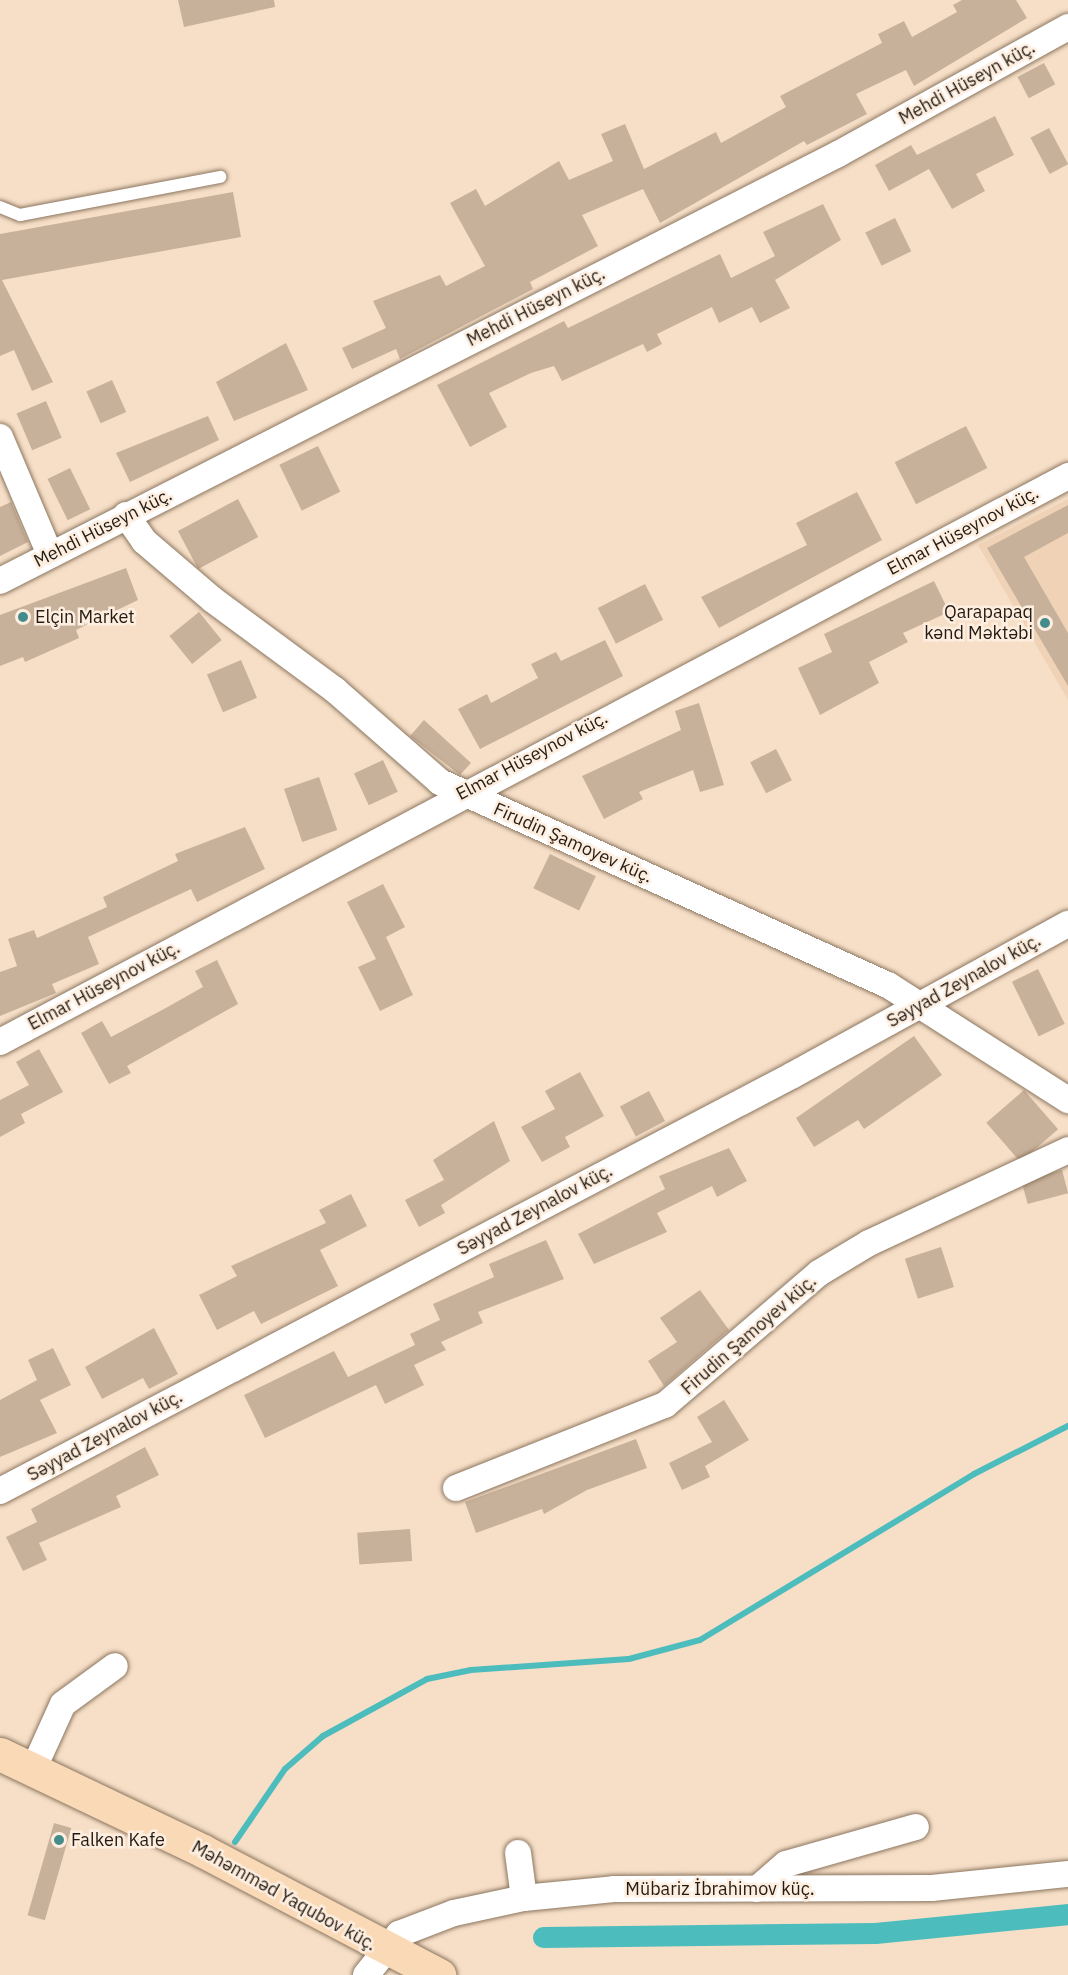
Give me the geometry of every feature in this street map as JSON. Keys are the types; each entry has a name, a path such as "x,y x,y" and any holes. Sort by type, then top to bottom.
{"main road":[{"name":"Məhəmməd Yaqubov küç.","path":"0,1754 246,1873 375,1962 439,1975"}],"street":[{"name":"Mehdi Hüseyn küç.","path":"0,581 838,154 1068,27"},
{"path":"0,436 50,555"},
{"name":"Elmar Hüseynov küç.","path":"0,1042 461,793 1068,476"},
{"name":"Firudin Şamoyev küç.","path":"126,515 144,541 213,600 335,690 424,770 461,793 784,936 920,1004 1068,1100"},
{"name":"Səyyad Zeynalov küç.","path":"0,1491 794,1076 920,1004 1068,924"},
{"name":"Firudin Şamoyev küç.","path":"456,1488 665,1405 819,1273 869,1243 1068,1150"},
{"path":"33,1770 63,1704 115,1666"},
{"path":"757,1889 786,1864 916,1827"},
{"path":"518,1853 524,1898"},
{"name":"Mübariz İbrahimov küç.","path":"375,1962 415,1927 524,1898 614,1889 932,1888 1068,1874"}],"lane":[{"path":"0,207 20,215 220,177"}],"shaded area":[{"name":"Qarapapaq kənd Məktəbi","path":"1068,499 1068,700 978,545"}],"building":[{"path":"178,0 274,0 275,7 184,27"},
{"path":"962,0 1016,0 1027,18 914,86 906,70 856,94 867,114 807,145 804,141 660,223 643,189 582,215 598,246 530,282 533,289 400,359 396,349 352,369 342,348 386,328 373,301 440,275 446,286 485,266 450,203 476,189 485,206 559,161 569,180 613,161 601,134 625,124 644,169 716,132 721,143 786,107 780,96 882,43 878,34 904,21 912,37 957,12 953,5"},
{"path":"1044,63 1055,84 1029,98 1018,77"},
{"path":"995,116 1014,155 976,174 985,191 952,209 929,169 889,191 875,165 911,145 917,155"},
{"path":"1049,128 1068,164 1050,174 1030,138"},
{"path":"233,192 241,237 2,280 53,382 32,391 14,350 0,356 0,234"},
{"path":"823,204 841,240 775,280 790,308 760,323 752,307 719,323 712,307 657,334 662,344 647,352 643,344 562,381 554,366 531,373 489,393 507,427 470,447 437,385 564,321 568,328 720,254 731,278 775,256 763,232"},
{"path":"895,218 911,251 882,266 865,232"},
{"path":"286,343 308,390 234,421 216,382"},
{"path":"112,380 126,412 101,423 86,391"},
{"path":"46,401 62,438 32,450 17,414"},
{"path":"208,416 219,440 130,482 116,453"},
{"path":"966,426 987,468 916,504 895,462"},
{"path":"318,446 340,492 302,511 279,465"},
{"path":"70,468 90,509 68,520 48,479"},
{"path":"857,492 882,540 719,628 701,597 807,545 796,523"},
{"path":"238,499 258,537 198,569 178,531"},
{"path":"11,502 28,542 0,556 0,507"},
{"path":"1068,505 1068,533 1024,557 1068,633 1068,686 987,548"},
{"path":"126,568 138,600 76,630 79,638 25,662 23,657 0,666 0,615"},
{"path":"934,581 949,612 903,633 908,642 869,662 879,683 820,715 798,668 832,652 824,634"},
{"path":"645,584 663,620 616,644 598,608"},
{"path":"199,612 222,640 192,664 169,636"},
{"path":"605,640 623,676 480,749 458,709 487,694 491,703 538,678 531,664 556,652 561,661"},
{"path":"241,660 257,698 223,712 207,674"},
{"path":"699,703 724,785 700,792 693,770 639,792 643,799 604,819 582,776 681,730 675,711"},
{"path":"424,720 471,763 460,775 410,736"},
{"path":"776,749 792,780 766,793 750,762"},
{"path":"383,760 398,792 369,805 354,774"},
{"path":"319,777 337,830 302,842 284,789"},
{"path":"245,827 265,869 197,902 191,889 88,937 99,964 52,984 56,993 0,1016 0,972 17,966 8,939 34,930 37,938 107,907 103,897 178,861 175,854"},
{"path":"550,854 596,876 579,911 533,888"},
{"path":"383,884 405,927 386,937 413,995 380,1011 358,967 376,959 347,902"},
{"path":"217,960 238,1004 127,1066 131,1073 109,1084 81,1033 102,1021 111,1037 164,1009 203,987 195,971"},
{"path":"1038,969 1065,1024 1039,1037 1012,982"},
{"path":"914,1036 942,1075 864,1129 858,1120 814,1147 796,1118"},
{"path":"39,1049 63,1092 21,1114 25,1123 0,1137 0,1100 29,1085 16,1062"},
{"path":"580,1072 604,1116 565,1137 570,1147 542,1162 521,1127 555,1109 545,1091"},
{"path":"1024,1090 1058,1129 1020,1162 986,1123"},
{"path":"649,1091 665,1121 636,1137 620,1106"},
{"path":"494,1121 510,1161 441,1205 445,1213 419,1227 405,1200 444,1180 433,1160"},
{"path":"729,1148 747,1181 717,1197 712,1186 657,1213 667,1232 594,1264 578,1234 665,1189 659,1176"},
{"path":"1062,1170 1068,1193 1028,1204 1021,1181"},
{"path":"351,1194 367,1226 320,1250 338,1286 261,1324 254,1311 217,1330 199,1295 237,1276 231,1266 326,1223 319,1210"},
{"path":"546,1240 564,1279 478,1312 483,1323 441,1342 446,1350 414,1365 424,1385 385,1404 376,1385 265,1438 244,1395 334,1351 348,1377 415,1345 410,1334 440,1320 433,1304 494,1277 489,1264"},
{"path":"941,1247 954,1287 918,1299 905,1259"},
{"path":"700,1290 729,1330 664,1386 648,1361 677,1342 660,1318"},
{"path":"154,1328 178,1374 149,1389 143,1378 102,1399 85,1367"},
{"path":"53,1348 71,1385 40,1400 57,1433 0,1457 0,1400 37,1380 28,1360"},
{"path":"724,1400 749,1440 705,1466 710,1477 682,1490 669,1463 712,1442 697,1417"},
{"path":"636,1439 647,1468 587,1490 544,1514 542,1509 476,1533 465,1502"},
{"path":"145,1447 159,1475 116,1496 121,1507 39,1543 47,1560 23,1571 6,1537 37,1522 31,1509"},
{"path":"410,1529 412,1561 359,1565 357,1533"},
{"path":"54,1823 71,1828 45,1920 28,1915"}],"waterway":[{"path":"235,1842 285,1769 323,1736 427,1679 471,1670 629,1659 700,1640 974,1474 1068,1426"},
{"path":"543,1937 875,1933 1068,1914"}],"place":[{"name":"Elçin Market","path":"23,617"},
{"name":"Qarapapaq kənd Məktəbi","path":"1045,623"},
{"name":"Falken Kafe","path":"59,1840"}]}
